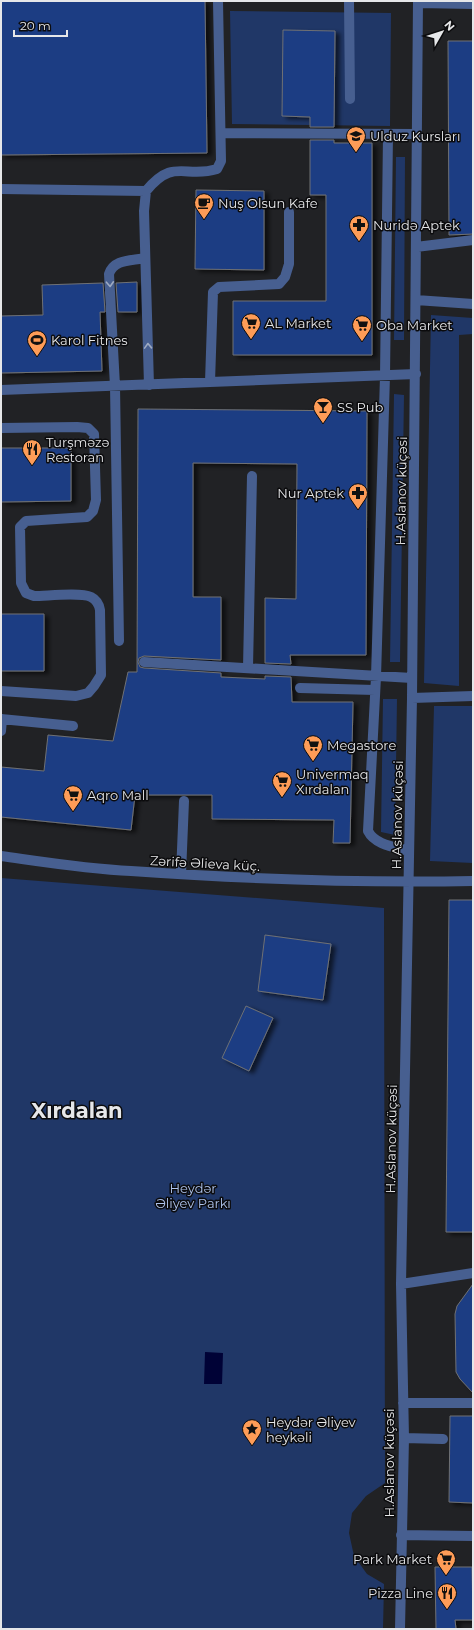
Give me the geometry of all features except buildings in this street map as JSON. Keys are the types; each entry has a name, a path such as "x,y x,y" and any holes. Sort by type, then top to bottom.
{"street":[{"path":"149,384 144,211 146,191 165,174 180,170 208,172 216,169 221,161 218,1"},
{"path":"349,1 350,99"},
{"path":"418,2 473,4"},
{"name":"H.Aslanov küçəsi","path":"400,1629 404,1438 402,1403 401,1284 412,698 416,374 416,134 418,2"},
{"path":"221,133 416,134"},
{"path":"388,134 385,376 376,677 368,831 371,837 376,841 409,851"},
{"path":"1,189 146,191"},
{"path":"210,382 214,292 219,287 278,284 285,277 289,264 289,212"},
{"path":"416,247 473,240"},
{"path":"119,641 115,386 109,274 112,267 117,263 146,258"},
{"path":"416,300 473,304"},
{"path":"1,390 416,374"},
{"path":"1,428 76,427 88,428 94,434 96,500 92,511 87,517 26,521 20,527 21,583 26,593 34,596 83,595 92,598 98,603 100,610 101,675 88,693 76,696 1,691"},
{"path":"248,668 252,476"},
{"path":"144,662 412,678"},
{"path":"300,688 375,690"},
{"path":"412,698 473,696"},
{"path":"1,731 2,719 74,726"},
{"path":"181,874 184,801"},
{"name":"Zərifə Əlieva küç.","path":"1,856 130,871 288,880 409,882 473,881"},
{"path":"401,1284 473,1273"},
{"path":"402,1403 473,1403"},
{"path":"404,1438 443,1439"},
{"path":"401,1534 473,1536"}],"green space":[{"path":"230,11 391,13 390,126 232,124"},
{"path":"396,157 405,157 404,340 394,340"},
{"path":"431,315 473,318 473,334 459,335 459,686 424,683"},
{"path":"394,394 404,395 400,662 390,662"},
{"path":"383,699 397,699 395,835 381,832"},
{"path":"434,706 473,706 473,863 430,861"},
{"name":"Heydər Əliyev Parkı","path":"1,878 384,908 385,1483 366,1496 352,1513 349,1533 354,1556 367,1574 384,1584 383,1629 1,1629"}],"shaded area":[{"path":"205,1352 223,1353 222,1384 204,1384"}],"place":[{"name":"Ulduz Kursları","path":"356,153"},
{"name":"Nuş Olsun Kafe","path":"204,220"},
{"name":"Nuridə Aptek","path":"359,242"},
{"name":"AL Market","path":"251,340"},
{"name":"Oba Market","path":"362,342"},
{"name":"Karol Fitnes","path":"37,357"},
{"name":"SS Pub","path":"323,424"},
{"name":"Turşməzə Restoran","path":"32,466"},
{"name":"Nur Aptek","path":"358,510"},
{"name":"Megastore","path":"313,762"},
{"name":"Univermaq Xırdalan","path":"282,798"},
{"name":"Aqro Mall","path":"73,812"},
{"name":"Heydər Əliyev heykəli","path":"252,1446"},
{"name":"Park Market","path":"446,1576"},
{"name":"Pizza Line","path":"447,1610"}],"district":[{"name":"Xırdalan","path":"77,1111"}]}
